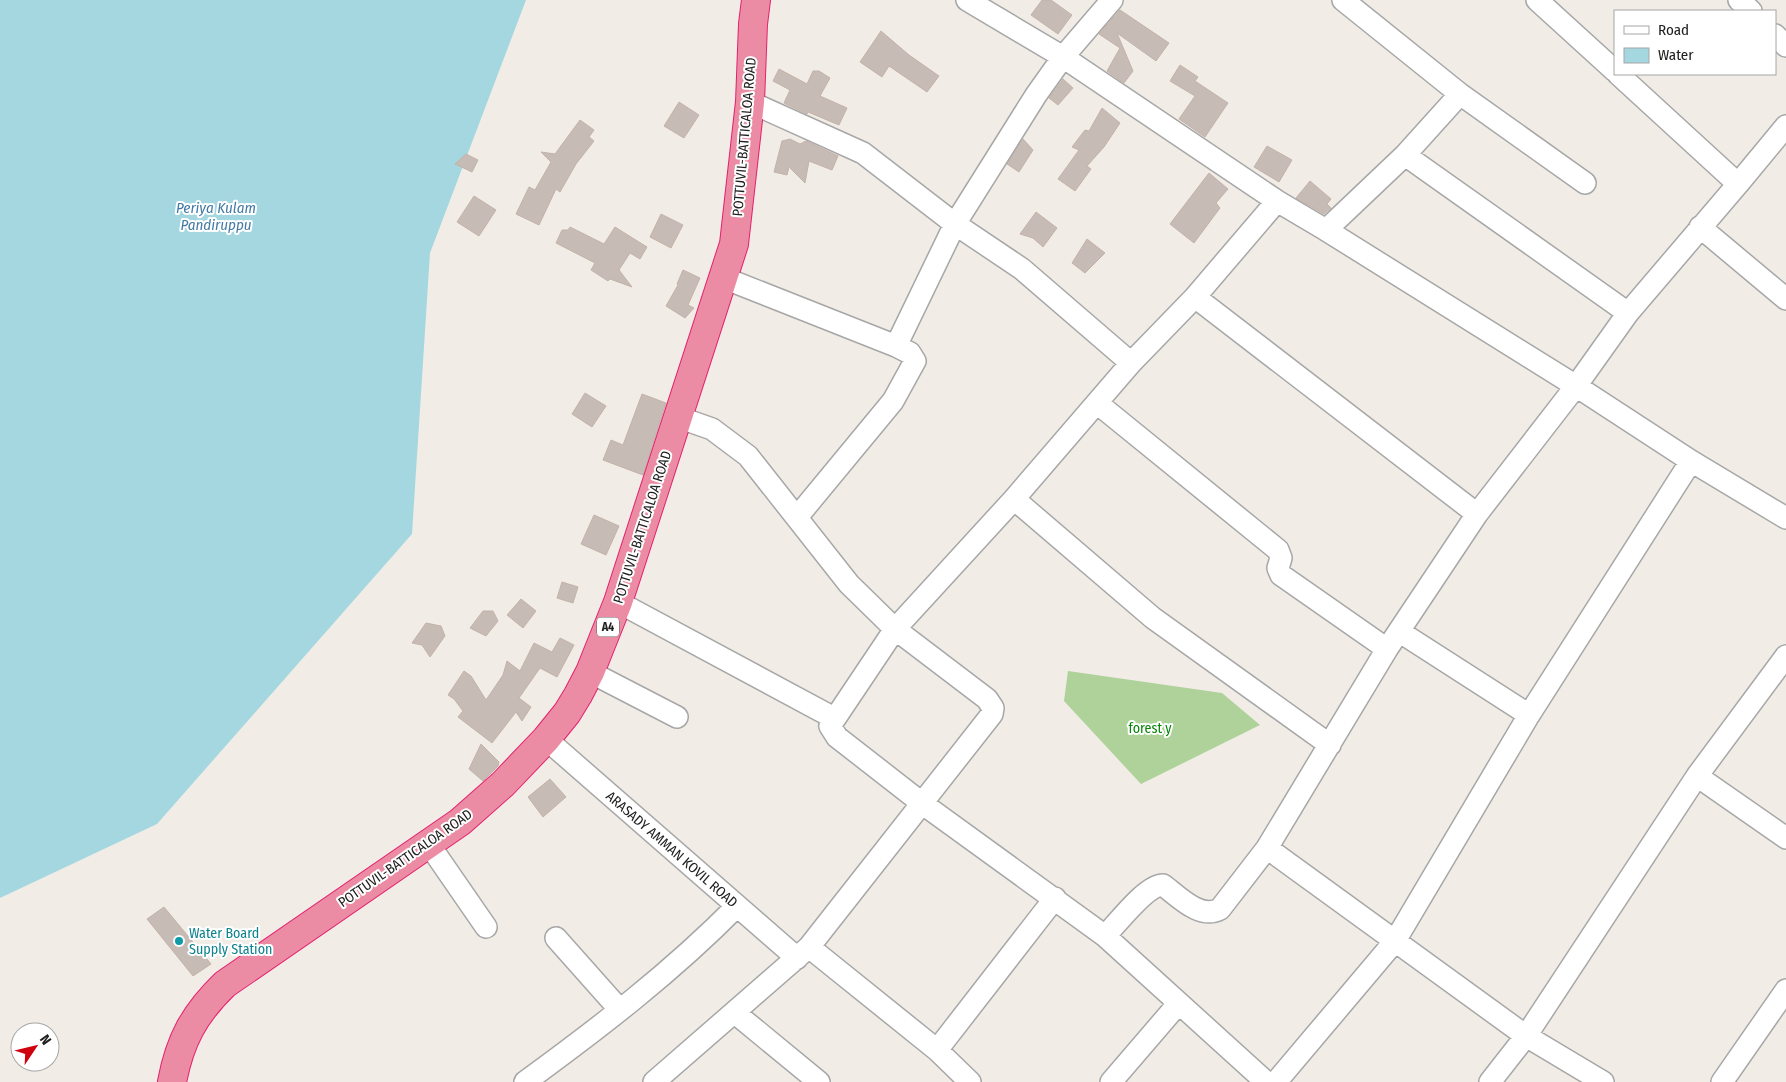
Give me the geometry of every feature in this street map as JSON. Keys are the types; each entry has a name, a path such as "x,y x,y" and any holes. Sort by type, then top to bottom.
{"highway":[{"name":"POTTUVIL-BATTICALOA ROAD","path":"172,1082 178,1057 192,1021 202,1007 225,984 460,822 503,784 546,739 567,712 590,672 618,602 734,244 750,102 752,24 756,0"}],"street":[{"path":"967,0 1063,57 1277,201 1576,386 1691,461 1786,518"},
{"path":"896,346 955,224 1036,95 1063,57 1112,0"},
{"path":"1343,0 1460,94 1585,184"},
{"path":"1537,0 1614,70"},
{"path":"1739,0 1750,10"},
{"path":"1776,36 1786,46"},
{"path":"1619,75 1738,184"},
{"path":"1326,230 1405,155 1460,94"},
{"path":"750,102 863,153 955,224 1022,269 1131,363"},
{"path":"1106,936 1146,893 1159,885 1163,885 1193,908 1216,911 1267,848 1387,649 1477,514 1576,386 1628,313 1786,126"},
{"path":"1405,155 1628,313"},
{"path":"1266,1082 1178,1004 1106,936 922,804 838,737 830,726 894,629 1014,499 1131,363 1195,297 1277,201"},
{"path":"1700,227 1786,299"},
{"path":"724,278 896,346 910,353 915,361 894,400 798,516"},
{"path":"1195,297 1477,514"},
{"path":"1097,403 1278,550 1281,558 1278,568 1281,575 1387,649"},
{"path":"654,1082 803,952 922,804 992,714 993,708 987,699 894,629 849,584 798,516 748,456 712,429 678,417"},
{"path":"1276,1082 1395,941 1529,715 1691,461"},
{"path":"1014,499 1152,618 1330,745"},
{"path":"618,602 834,718"},
{"path":"1400,632 1529,715"},
{"path":"1490,1082 1526,1036 1697,776 1786,656"},
{"path":"590,672 677,717"},
{"name":"ARASADY AMMAN KOVIL ROAD","path":"546,739 737,906 937,1050 970,1082"},
{"path":"1697,776 1786,838"},
{"path":"428,843 486,927"},
{"path":"1267,848 1526,1036 1603,1082"},
{"path":"937,1050 1055,898"},
{"path":"525,1082 620,1010 701,943 737,906"},
{"path":"556,938 620,1010"},
{"path":"1722,1082 1786,990"},
{"path":"1110,1082 1178,1004"},
{"path":"735,1013 819,1082"}],"green space":[{"name":"forest y","path":"1068,671 1222,693 1260,725 1141,784 1064,701"}],"water":[{"name":"Periya Kulam Pandiruppu","path":"0,0 526,0 430,253 412,534 157,824 0,898"}],"building":[{"path":"1042,0 1051,0 1072,15 1058,34 1031,15"},
{"path":"1120,10 1169,43 1156,61 1117,33 1133,71 1124,83 1107,71 1120,48 1099,34"},
{"path":"881,31 909,55 939,76 927,92 889,66 882,77 860,62"},
{"path":"1180,65 1198,77 1195,81 1228,103 1205,137 1179,119 1195,96 1170,81"},
{"path":"779,69 807,84 813,71 819,71 830,78 820,96 847,108 839,125 808,112 807,114 784,103 790,90 773,81"},
{"path":"1063,79 1073,88 1058,105 1049,98"},
{"path":"679,102 699,115 684,138 664,126"},
{"path":"1102,108 1120,123 1104,147 1087,166 1091,169 1075,191 1058,179 1079,150 1072,147 1085,130 1089,131"},
{"path":"580,120 594,130 589,137 594,141 576,164 560,192 556,189 539,225 516,214 529,187 535,190 551,162 541,152 555,154"},
{"path":"790,139 800,144 806,141 838,156 832,170 809,161 805,183 789,167 787,175 774,172 782,141"},
{"path":"1023,139 1033,150 1019,172 1007,164"},
{"path":"1267,146 1292,160 1279,182 1254,167"},
{"path":"466,154 478,160 472,172 455,164"},
{"path":"1209,173 1228,189 1216,203 1220,208 1194,243 1170,224"},
{"path":"1310,181 1331,199 1327,204 1331,208 1324,214 1296,198"},
{"path":"474,196 496,210 479,236 457,222"},
{"path":"1036,212 1057,228 1043,247 1033,238 1020,234"},
{"path":"661,214 683,225 671,248 650,237"},
{"path":"570,227 604,244 615,227 647,247 640,259 630,253 619,270 632,287 610,279 608,281 591,270 595,263 556,243 562,230 568,230"},
{"path":"1087,239 1105,253 1085,273 1072,263"},
{"path":"683,270 700,278 688,305 694,308 685,318 666,306 678,285"},
{"path":"585,393 606,406 592,427 572,414"},
{"path":"642,394 666,403 643,475 603,460 611,440 623,445"},
{"path":"594,515 619,526 606,555 581,544"},
{"path":"562,582 578,587 573,603 557,598"},
{"path":"521,599 536,611 523,628 507,615"},
{"path":"483,611 493,611 498,621 486,636 470,628"},
{"path":"426,623 441,626 445,636 430,657 422,645 412,643"},
{"path":"560,638 574,645 557,677 540,668 519,698 531,707 522,721 516,712 492,743 458,717 463,711 454,699 448,695 464,671 471,676 486,700 503,675 507,661 520,671 534,643 552,652"},
{"path":"481,744 499,762 498,766 483,781 469,769"},
{"path":"550,779 566,797 543,817 528,797"},
{"name":"Water Board Supply Station","path":"164,907 211,964 193,976 147,919"}],"place":[{"name":"Water Board Supply Station","path":"179,941"}]}
